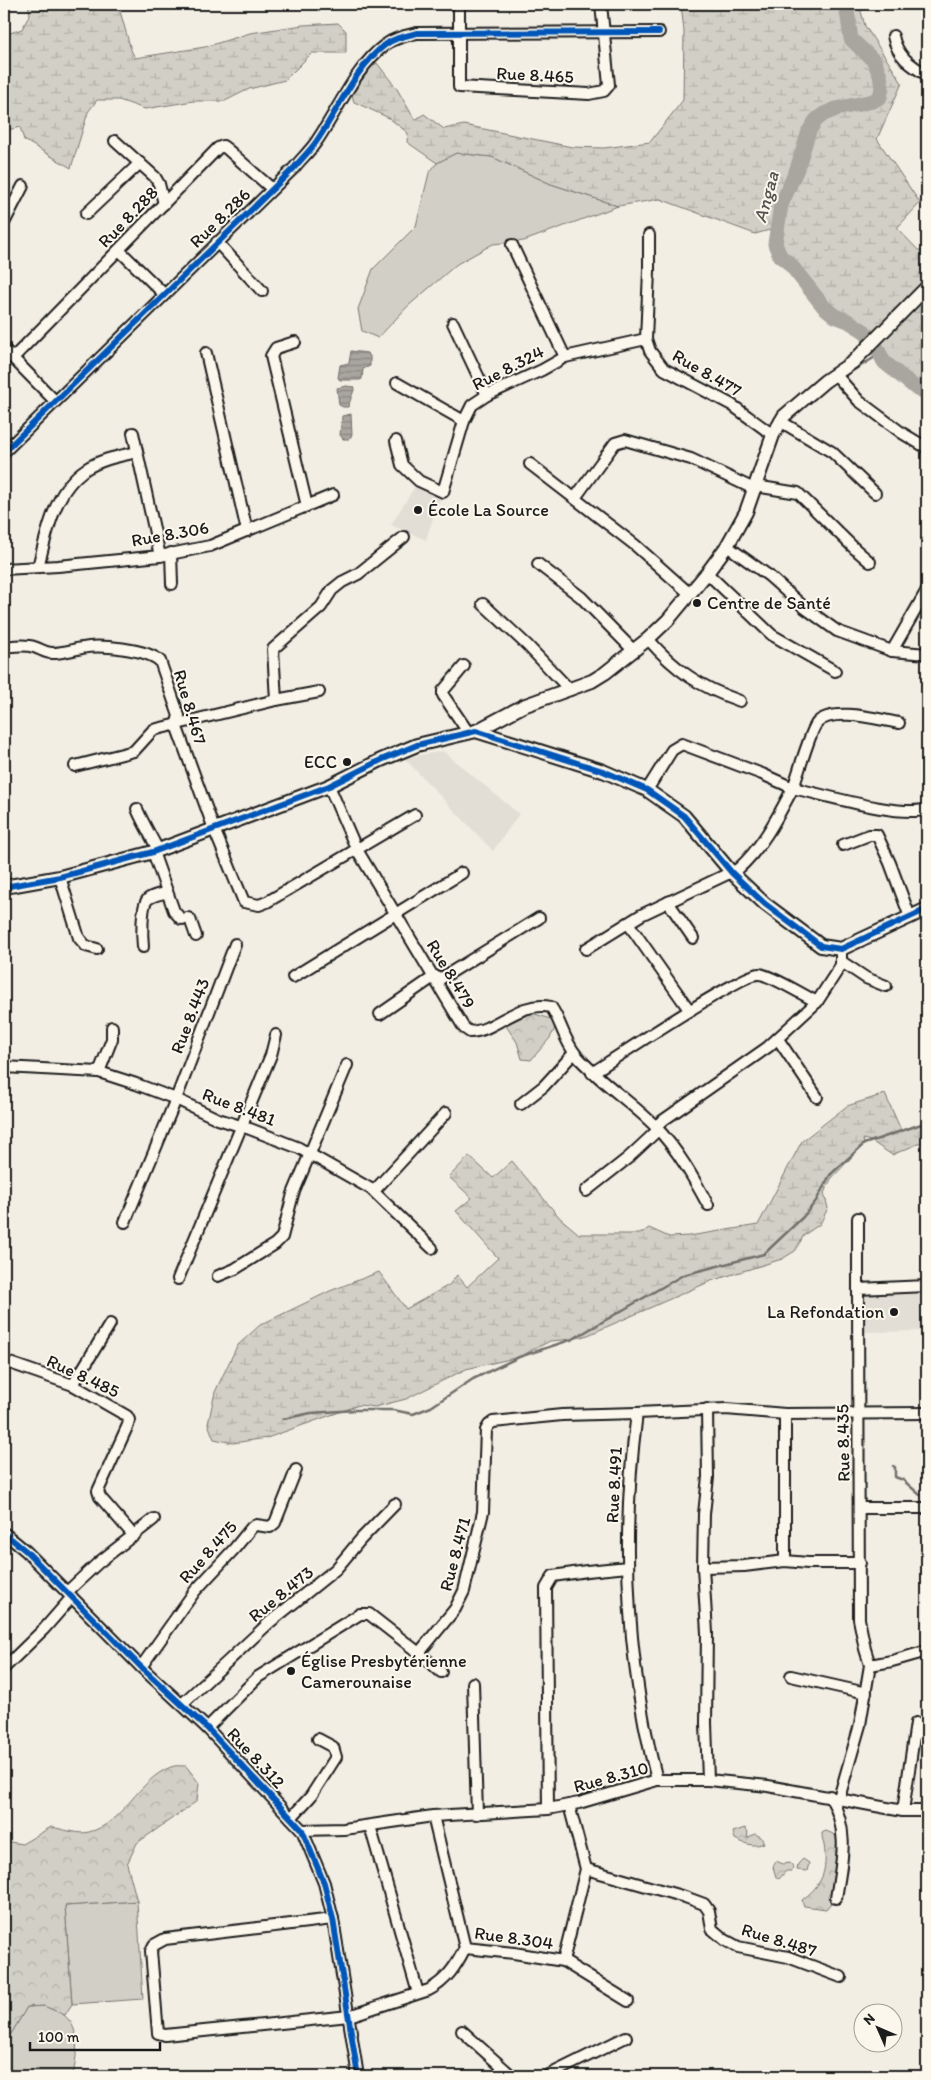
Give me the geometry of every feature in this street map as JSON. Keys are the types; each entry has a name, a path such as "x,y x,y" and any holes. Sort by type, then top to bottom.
{"street":[{"name":"Rue 8.465","path":"459,4 459,87 589,94 604,91 609,85 601,4"},
{"name":"Rue 8.286","path":"4,452 271,188 294,168 316,142 345,95 374,54 386,44 400,37 417,33 659,32"},
{"path":"893,36 900,53 906,61 927,75"},
{"path":"115,141 157,180 164,204"},
{"name":"Rue 8.288","path":"13,358 218,148 223,146 271,188"},
{"path":"86,214 140,163"},
{"path":"4,223 24,186"},
{"name":"Rue 8.477","path":"649,235 646,339 650,351 664,369 732,405 773,435"},
{"path":"217,242 262,291"},
{"path":"512,245 565,357"},
{"path":"119,250 163,294"},
{"path":"4,887 60,877 155,851 329,786 381,760 417,745 472,731 523,706 570,690 605,673 634,651 668,620 727,546 746,512 773,435 780,422 796,404 873,343 927,287"},
{"path":"453,323 487,395"},
{"name":"Rue 8.324","path":"396,441 402,465 419,481 441,493 445,490 464,421 472,405 487,395 542,370 565,357 646,339"},
{"path":"295,342 276,348 271,356 307,506"},
{"path":"4,349 55,401"},
{"path":"206,353 247,531"},
{"path":"836,374 859,401 927,448"},
{"path":"397,383 464,421"},
{"path":"780,422 832,452 875,493"},
{"path":"133,433 160,556"},
{"path":"575,498 615,443 625,440 690,459 754,487 778,488 798,493 854,549 870,562"},
{"path":"38,567 51,518 64,493 74,480 85,470 100,462 137,452"},
{"path":"530,464 635,544 690,594"},
{"name":"Rue 8.306","path":"4,569 160,556 210,546 334,495"},
{"path":"276,700 273,649 322,607 332,590 342,582 358,574 404,537"},
{"path":"727,546 769,576 805,608 837,631 892,651 927,654"},
{"path":"171,553 172,584"},
{"path":"538,564 581,597 634,651"},
{"path":"707,573 772,635 835,672"},
{"path":"892,651 927,590"},
{"path":"483,604 527,645 570,690"},
{"path":"648,639 668,662 700,684 740,701"},
{"name":"Rue 8.467","path":"4,647 27,645 46,653 64,653 83,647 98,646 154,656 160,661 180,716 176,726 214,829 244,902 259,905 267,902 356,848"},
{"path":"464,666 443,691 443,695 472,731 603,771 646,790 684,816 732,873 765,904 821,946 842,955 866,978 886,986"},
{"path":"75,766 134,751 152,730 176,726 276,700 319,692"},
{"path":"586,949 628,923 668,902 732,873 746,862 777,818 793,788 815,725 826,716 842,714 899,723"},
{"path":"646,790 672,750 682,744 762,774 793,788 892,810 919,812 927,809"},
{"name":"Rue 8.479","path":"329,786 356,848 436,978 464,1028 470,1032 476,1032 507,1016 531,1007 548,1007 554,1011 561,1031 574,1053 592,1073 657,1128 684,1161 708,1206"},
{"path":"138,808 142,823 149,830 167,892 177,917 190,919 196,936"},
{"path":"356,848 415,815"},
{"path":"843,845 869,835 877,835 890,863 910,917"},
{"path":"293,977 462,873"},
{"path":"60,877 79,938 86,946 97,949"},
{"path":"143,947 142,933 145,904 150,898 167,892"},
{"path":"668,902 693,938"},
{"path":"586,1191 628,1158 657,1128 778,1039 817,1002 829,986 842,955 910,917 927,910"},
{"path":"380,1014 436,978 539,918"},
{"path":"628,923 690,1011"},
{"name":"Rue 8.443","path":"125,1222 176,1099 235,944"},
{"path":"592,1073 690,1011 752,975 764,975 817,1002"},
{"path":"99,1072 112,1039 112,1027"},
{"path":"178,1279 271,1055 276,1035"},
{"path":"778,1039 817,1096"},
{"path":"522,1104 544,1086 574,1053"},
{"path":"218,1276 235,1268 282,1237 293,1194 347,1065"},
{"name":"Rue 8.481","path":"4,1067 99,1072 176,1099 218,1119 310,1153 374,1191 432,1248"},
{"path":"374,1191 446,1113"},
{"name":"Rue 8.435","path":"835,1797 852,1758 866,1694 870,1664 865,1649 860,1619 857,1351 858,1218"},
{"path":"858,1289 927,1286"},
{"path":"73,1385 110,1324"},
{"name":"Rue 8.485","path":"4,1361 73,1385 128,1416 128,1425 98,1491 100,1497 134,1536"},
{"path":"637,1413 707,1409 785,1414 859,1415 927,1413"},
{"path":"707,1409 708,1477 704,1514 703,1567 707,1632 706,1723 708,1780"},
{"name":"Rue 8.491","path":"637,1413 630,1465 628,1567 638,1693 645,1735 657,1780"},
{"name":"Rue 8.471","path":"418,1653 455,1609 464,1591 483,1512 486,1430 489,1425 493,1422 562,1414 637,1413"},
{"path":"785,1414 785,1561"},
{"name":"Rue 8.475","path":"141,1667 194,1590 235,1548 252,1527 256,1525 270,1527 275,1523 296,1470"},
{"name":"Rue 8.473","path":"182,1704 270,1622 336,1569 361,1539 395,1504"},
{"path":"860,1508 927,1508"},
{"path":"4,1668 44,1629 98,1563 154,1519"},
{"name":"Rue 8.312","path":"4,1533 26,1551 141,1667 207,1728 302,1830 324,1883 332,1919 358,2076"},
{"path":"703,1567 744,1566 785,1561 860,1564"},
{"path":"548,1809 546,1588 548,1582 554,1576 628,1567"},
{"path":"207,1728 258,1677 364,1613 369,1614 441,1672"},
{"path":"870,1664 892,1661 927,1651"},
{"path":"792,1676 866,1694"},
{"path":"473,1683 478,1814"},
{"path":"903,1811 916,1723"},
{"path":"291,1818 311,1796 336,1757 333,1747 318,1739"},
{"name":"Rue 8.310","path":"302,1830 344,1829 434,1816 548,1809 569,1805 657,1780 708,1780 768,1786 903,1811 927,1811"},
{"path":"835,1797 844,1835 836,1898"},
{"name":"Rue 8.304","path":"434,1816 465,1948 563,1961 586,1868 569,1805"},
{"path":"370,1826 418,1993"},
{"name":"Rue 8.487","path":"586,1868 704,1904 709,1911 712,1929 738,1947 788,1957 841,1977"},
{"path":"332,1919 164,1939 158,1942 151,1951 157,2030 161,2035 165,2035 349,2016 418,1993 441,1983 450,1973 465,1948"},
{"path":"563,1961 628,2001"},
{"path":"462,2031 512,2076"},
{"path":"547,2076 626,2037"}],"shaded area":[{"path":"351,351 367,353 370,356 370,366 363,369 362,379 360,380 340,380 338,378 340,365 349,363"},
{"path":"355,387 348,407 343,407 339,405 337,388"},
{"path":"351,414 352,435 349,439 343,439 340,435 342,416"},
{"name":"École La Source","path":"417,483 441,498 426,540 391,525"},
{"path":"443,751 519,814 493,851 404,758"},
{"name":"La Refondation","path":"927,1292 927,1331 862,1332 862,1293"}],"green space":[{"path":"28,4 118,4 135,58 205,47 250,33 303,25 338,23 346,31 346,53 312,53 285,80 249,89 225,101 193,101 145,109 119,100 97,100 88,112 71,168 24,140 20,127 4,131 4,35 22,29 30,14"},
{"path":"681,4 859,4 865,26 902,83 877,139 920,203 897,228 918,250 927,252 927,394 917,389 884,362 877,348 864,331 848,321 835,316 824,307 776,250 777,228 755,234 660,199 618,206 551,184 492,157 456,153 437,163 407,142 408,133 389,118 354,102 352,95 371,67 377,63 397,89 415,120 424,114 444,129 464,125 572,147 604,148 650,142 683,100 684,31"},
{"path":"456,153 492,157 551,184 618,206 524,241 493,244 457,264 407,307 378,338 362,331 358,309 373,269 416,226 429,173 437,163"},
{"path":"527,1013 551,1019 555,1028 550,1038 531,1060 522,1059 517,1042 504,1023"},
{"path":"885,1094 901,1130 927,1122 927,1140 892,1155 871,1141 863,1139 864,1144 831,1179 824,1193 828,1208 820,1224 804,1235 795,1251 782,1259 711,1281 588,1335 573,1339 550,1341 519,1357 466,1369 406,1399 375,1407 359,1405 267,1438 233,1443 214,1439 208,1424 215,1392 237,1346 260,1325 330,1291 379,1272 406,1309 449,1285 457,1275 467,1287 498,1258 456,1211 472,1198 449,1177 469,1156 493,1178 512,1161 560,1218 579,1234 640,1234 649,1228 669,1237 689,1236 758,1225 802,1141 847,1106"},
{"path":"173,1766 186,1766 199,1783 197,1801 137,1843 127,1864 137,1901 65,1906 72,2004 65,2015 44,2006 27,2007 11,2034 4,2039 4,1841 22,1844 51,1827 80,1833 89,1832 112,1820 159,1773"},
{"path":"745,1828 748,1832 747,1838 755,1834 761,1837 764,1843 753,1845 735,1839 733,1832"},
{"path":"826,1831 839,1839 841,1844 831,1903 826,1909 804,1906 802,1900 814,1889 822,1877 825,1854 822,1833"},
{"path":"803,1859 809,1863 807,1871 797,1870 798,1864"},
{"path":"776,1861 783,1864 790,1863 793,1866 792,1871 786,1871 779,1879 776,1877 773,1867"},
{"path":"137,1901 143,1999 72,2004 65,1906"},
{"path":"44,2006 63,2014 74,2029 76,2044 73,2076 4,2076 4,2039 11,2034 27,2007"}],"waterway":[{"name":"Angaa","path":"846,4 851,39 874,61 880,75 882,88 880,97 873,101 836,109 816,120 809,131 797,169 781,205 775,244 780,256 790,264 824,307 835,316 848,321 864,331 877,348 884,362 917,389 927,394"},
{"path":"846,375 880,354"},
{"path":"283,1419 311,1413 356,1410 393,1410 413,1414 431,1407 473,1379 519,1357 573,1339 683,1275 764,1254 803,1217 816,1201 830,1175 864,1144 927,1122"},
{"path":"893,1466 895,1467 895,1477 903,1480 920,1495"}],"cycle path":[{"path":"4,452 294,168 316,142 365,65 388,43 417,33 659,32"},
{"path":"4,887 60,877 153,852 329,786 381,760 417,745 476,731 603,771 647,790 684,816 732,873 765,904 821,946 841,949 927,909"},
{"path":"4,1533 26,1551 141,1667 207,1728 302,1830 324,1883 333,1919 358,2076"}],"place":[{"name":"École La Source","path":"418,510"},
{"name":"Centre de Santé","path":"697,603"},
{"name":"ECC","path":"347,762"},
{"name":"La Refondation","path":"894,1312"},
{"name":"Église Presbytérienne Camerounaise","path":"291,1671"}]}
